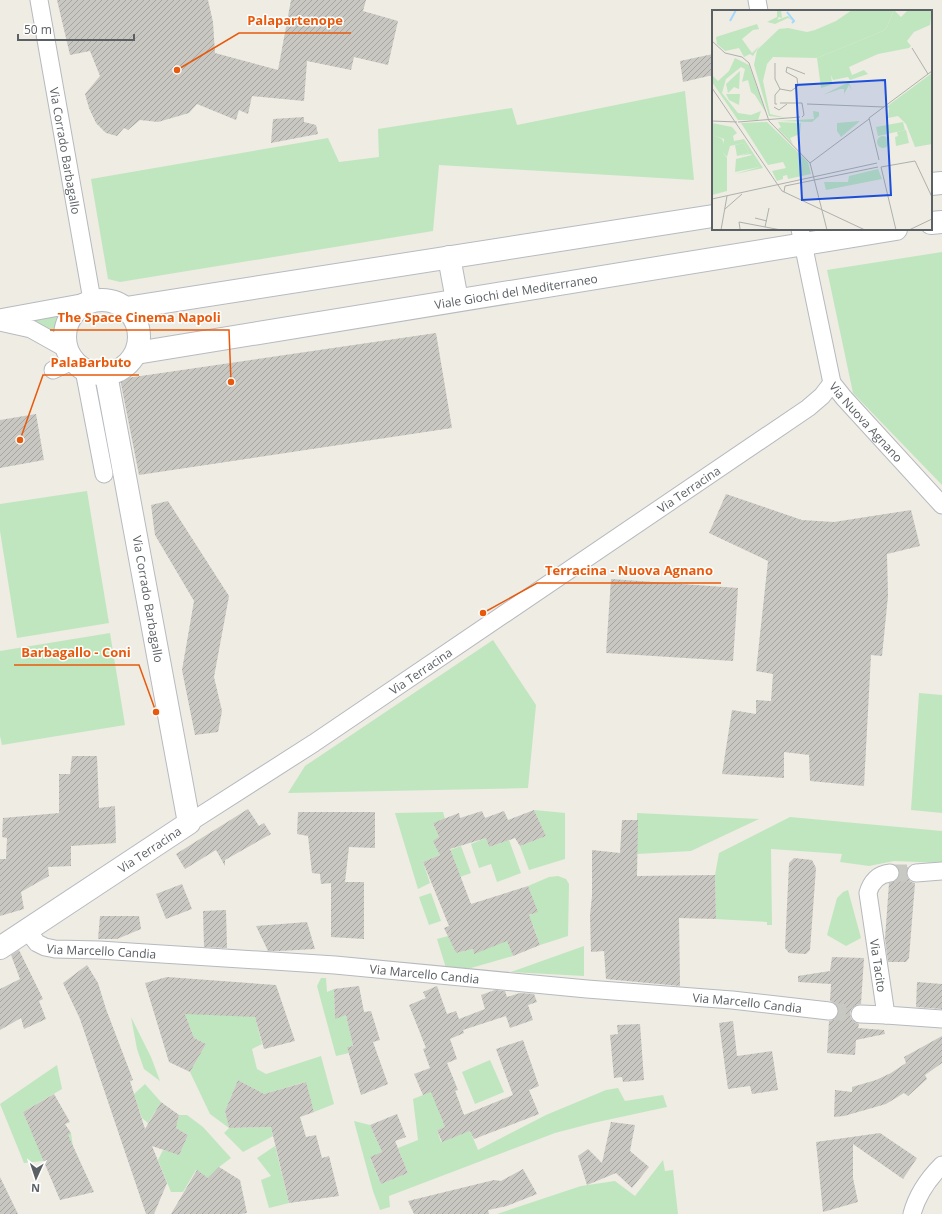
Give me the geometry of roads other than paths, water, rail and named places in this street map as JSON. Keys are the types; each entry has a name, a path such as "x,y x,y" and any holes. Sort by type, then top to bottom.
{"main road":[{"path":"932,184 942,183"},
{"path":"126,308 712,216"},
{"path":"932,223 942,222"},
{"name":"Viale Giochi del Mediterraneo","path":"136,353 457,300 802,236 883,230"},
{"path":"449,258 457,300"},
{"path":"104,299 116,302 126,308 134,318 138,329 139,341 136,353 128,363 118,371 106,374 95,374 74,360 64,334 67,321 75,310 89,301 104,299"},
{"name":"Via Corrado Barbagallo","path":"106,374 189,823"},
{"name":"Via Terracina","path":"0,948 189,823"}],"street":[{"name":"Via Corrado Barbagallo","path":"39,0 89,301"},
{"path":"757,0 759,10"},
{"name":"Via Nuova Agnano","path":"802,236 832,383 942,505"},
{"path":"0,318 89,301"},
{"path":"0,322 31,329 74,360 104,474"},
{"path":"53,370 74,360"},
{"name":"Via Terracina","path":"189,823 314,743 808,408 822,396 832,383"},
{"path":"916,873 942,871"},
{"name":"Via Tacito","path":"886,1015 868,893 871,884 882,874 890,873"},
{"name":"Via Marcello Candia","path":"27,930 37,943 45,947 55,949 320,964 587,989 746,1001 829,1011"},
{"path":"860,1014 942,1019"},
{"path":"912,1214 922,1190 932,1175 942,1165"}],"tunnel":[{"path":"890,873 916,873"},
{"path":"829,1011 860,1014"}],"place":[{"name":"Palapartenope","path":"177,70"},
{"name":"The Space Cinema Napoli","path":"231,382"},
{"name":"PalaBarbuto","path":"20,440"},
{"name":"Terracina - Nuova Agnano","path":"483,613"},
{"name":"Barbagallo - Coni","path":"156,712"}]}
